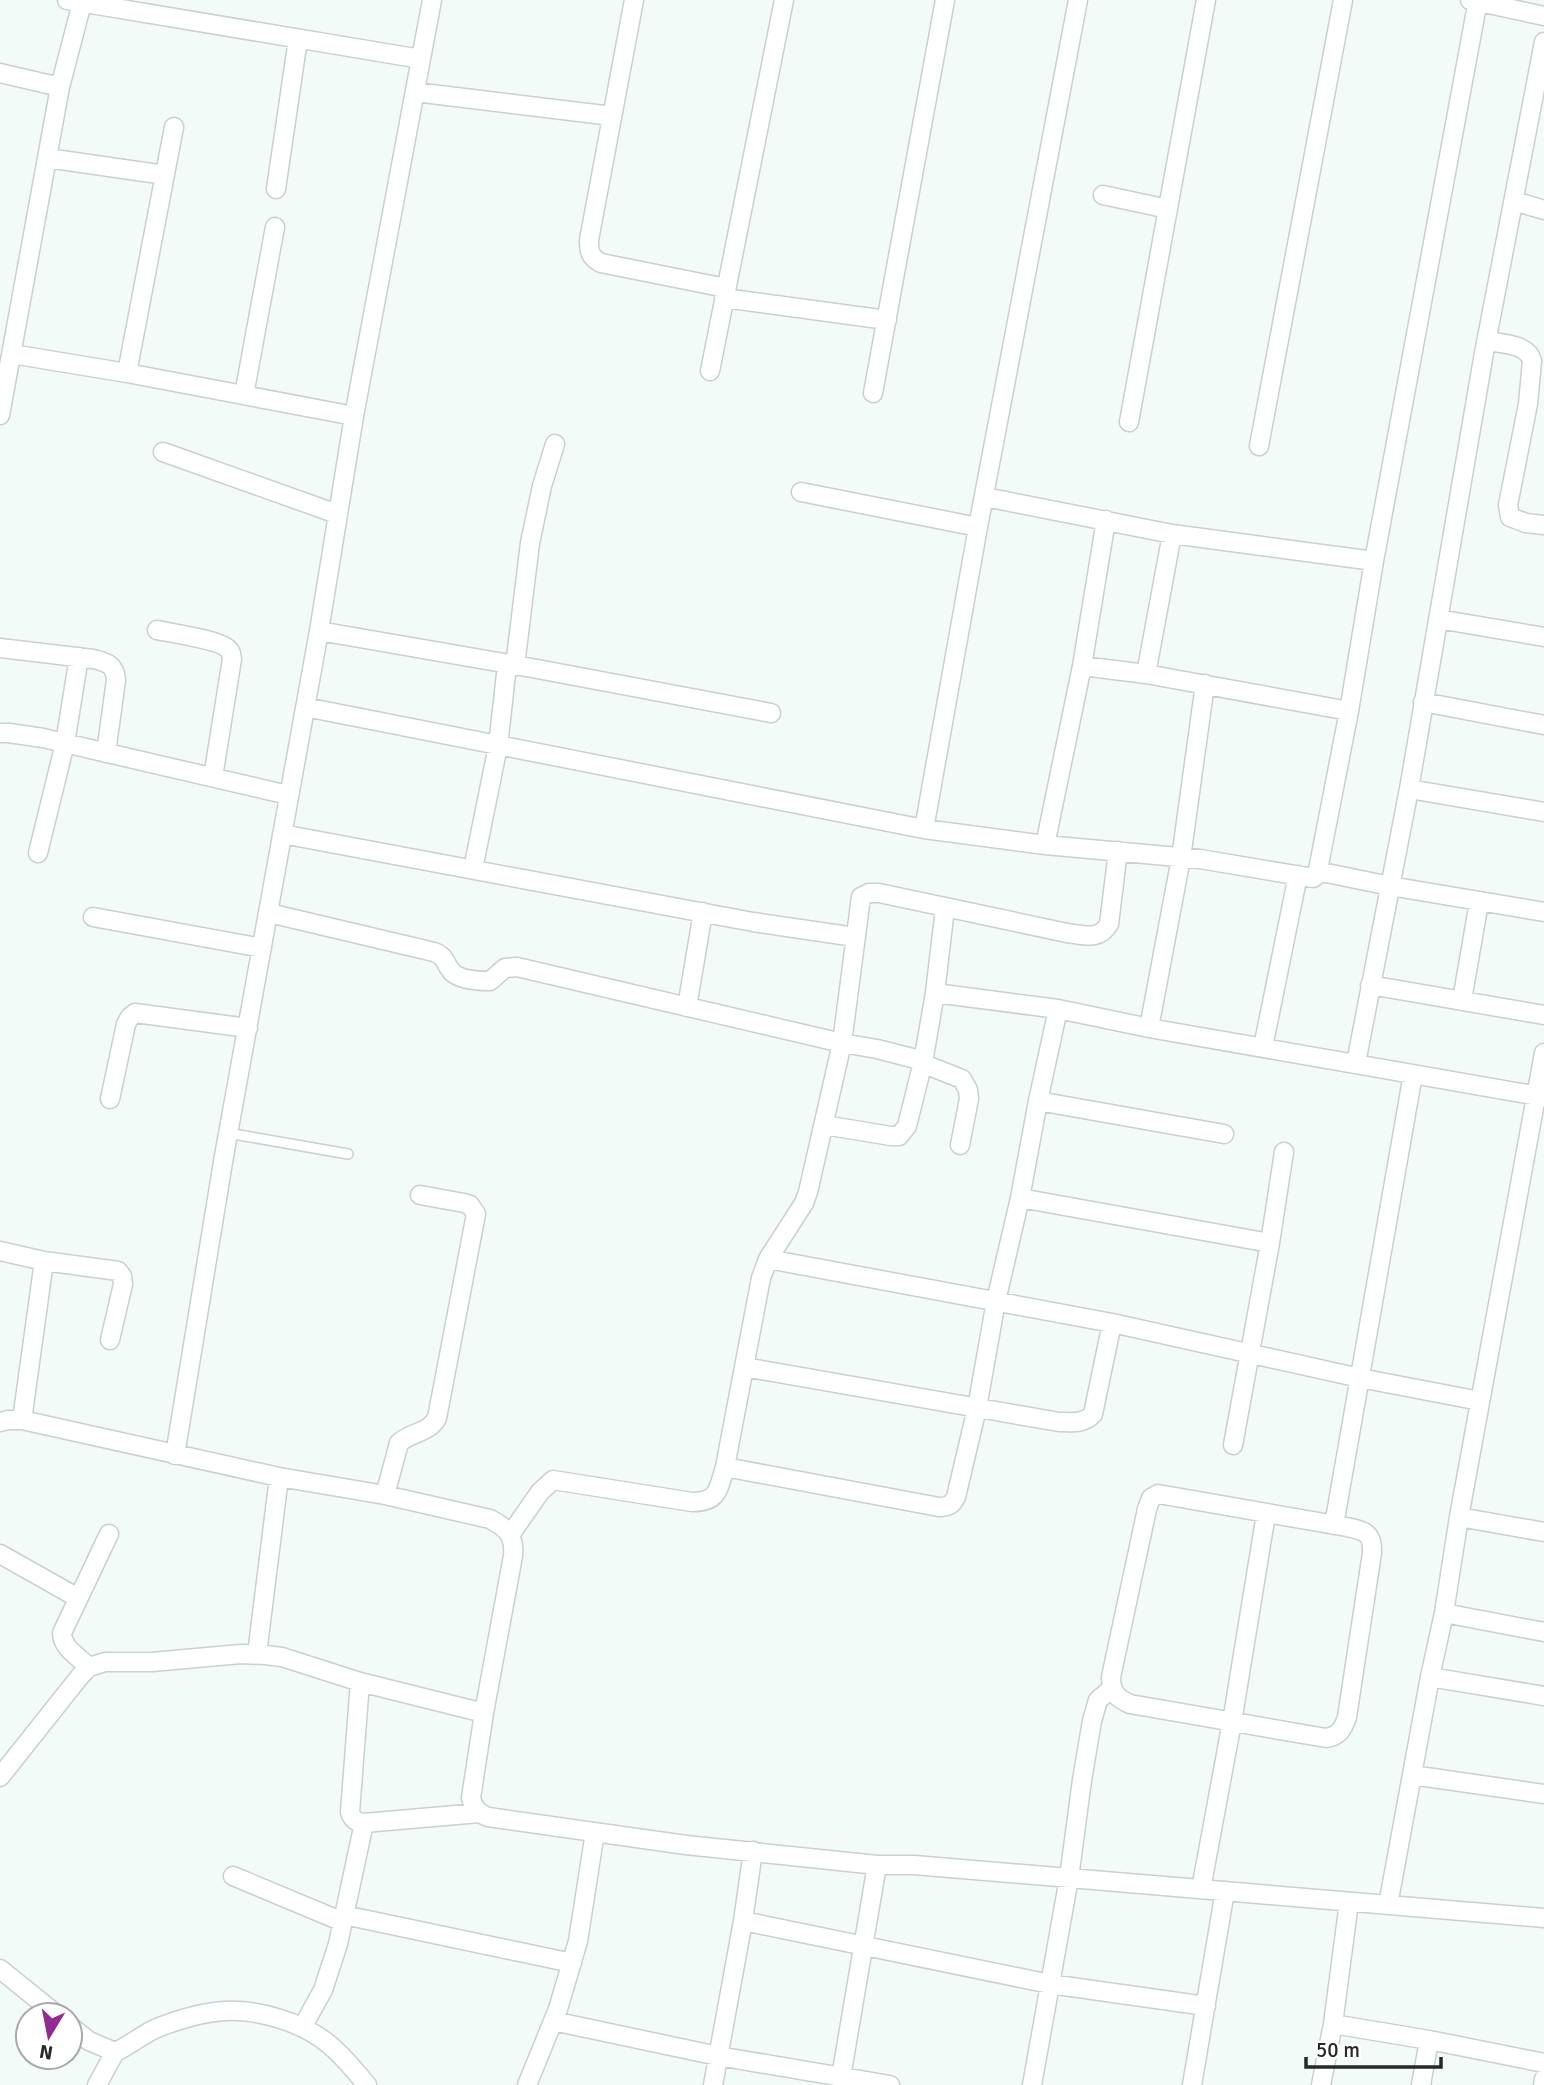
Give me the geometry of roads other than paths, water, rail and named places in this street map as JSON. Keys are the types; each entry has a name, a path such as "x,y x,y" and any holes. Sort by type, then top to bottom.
{"street":[{"path":"171,18 179,0"},
{"path":"175,1455 354,416 432,0"},
{"path":"634,0 589,240 589,252 593,258 601,264 725,293 887,320"},
{"path":"710,372 784,0"},
{"path":"873,393 945,0"},
{"path":"924,829 1078,0"},
{"path":"1129,422 1206,0"},
{"path":"1259,446 1343,0"},
{"path":"305,707 924,829 1045,845 1200,859 1313,878 1317,871 1349,711 1475,0 1544,16"},
{"path":"0,415 9,341 47,158 74,1 421,59"},
{"path":"276,189 298,39"},
{"path":"1356,1063 1409,789 1487,341 1544,42"},
{"path":"0,74 60,87"},
{"path":"415,92 612,116"},
{"path":"127,373 174,127"},
{"path":"47,158 165,175"},
{"path":"1103,195 1168,209"},
{"path":"1514,201 1544,210"},
{"path":"244,395 275,227"},
{"path":"9,341 127,373 354,416"},
{"path":"1487,341 1528,352 1532,362 1536,406 1508,511 1510,517 1544,525"},
{"path":"473,869 498,746 530,543 542,486 555,444"},
{"path":"163,452 337,514"},
{"path":"801,492 978,527"},
{"path":"985,497 1172,534 1374,561"},
{"path":"1045,845 1082,666 1106,520"},
{"path":"1146,674 1172,534"},
{"path":"1438,619 1544,637"},
{"path":"158,630 214,642 229,649 231,653 213,777"},
{"path":"319,631 771,713"},
{"path":"0,648 104,661 112,666 116,672 116,680 106,753"},
{"path":"38,853 65,743 79,657"},
{"path":"1082,666 1146,674 1349,711"},
{"path":"1149,1028 1181,859 1205,684"},
{"path":"1423,702 1544,725"},
{"path":"0,733 65,743 288,795"},
{"path":"1409,789 1544,812"},
{"path":"282,834 703,912 855,937"},
{"path":"510,1535 540,1492 553,1480 692,1502 706,1502 716,1495 725,1467 757,1292 768,1259 804,1203 808,1192 842,1043 861,897 864,894 879,893 1067,933 1097,935 1104,933 1109,924 1118,851"},
{"path":"1317,871 1390,887 1544,912"},
{"path":"1263,1047 1298,875"},
{"path":"1462,1000 1479,902"},
{"path":"824,1125 899,1136 907,1126 935,993 946,908"},
{"path":"687,1007 703,912"},
{"path":"269,913 434,952 443,957 450,970 462,977 490,981 505,968 517,967 916,1059 962,1079 968,1090 969,1099 960,1145"},
{"path":"93,917 262,948"},
{"path":"1370,985 1544,1015"},
{"path":"935,993 1058,1009 1149,1028 1540,1097"},
{"path":"725,1467 939,1507 947,1507 953,1503 977,1408 996,1300 1020,1198 1058,1009"},
{"path":"110,1099 126,1024 135,1013 248,1028"},
{"path":"1388,1905 1444,1614 1480,1401 1540,1097 1544,1053"},
{"path":"1334,1525 1413,1074"},
{"path":"1038,1101 1224,1134"},
{"path":"1233,1445 1284,1152"},
{"path":"385,1495 399,1443 403,1438 429,1428 437,1418 476,1214 470,1205 420,1195"},
{"path":"1020,1198 1270,1243"},
{"path":"0,1251 44,1261 118,1271 123,1284 110,1340"},
{"path":"768,1259 1112,1322 1360,1378 1480,1401"},
{"path":"22,1420 44,1261"},
{"path":"744,1367 1059,1422 1082,1421 1093,1414 1112,1322"},
{"path":"0,1422 22,1420 279,1477 385,1495 490,1519 502,1525 514,1544 471,1798 478,1813"},
{"path":"257,1654 279,1477"},
{"path":"1158,1494 1168,1494 1334,1525 1360,1530 1369,1535 1372,1542 1345,1726 1340,1733 1326,1738 1130,1704 1115,1696 1111,1689 1111,1677 1151,1498 1158,1494"},
{"path":"1201,1889 1266,1514"},
{"path":"1459,1517 1544,1532"},
{"path":"89,1667 65,1645 62,1633 109,1534"},
{"path":"0,1554 78,1598"},
{"path":"1444,1614 1544,1633"},
{"path":"0,1777 89,1667 96,1663 152,1662 257,1654 282,1657 360,1682 484,1713"},
{"path":"1430,1677 1544,1696"},
{"path":"360,1682 350,1812 357,1822 478,1813 488,1817 685,1845 877,1865 914,1865 1544,1918"},
{"path":"1032,2085 1069,1878 1094,1713 1098,1700 1111,1689"},
{"path":"1412,1775 1544,1794"},
{"path":"303,2026 323,1990 329,1973 344,1918 364,1823"},
{"path":"527,2085 553,2021 578,1941 595,1832"},
{"path":"713,2085 753,1851"},
{"path":"841,2077 877,1865"},
{"path":"233,1876 344,1918 572,1963"},
{"path":"1192,2085 1225,1891"},
{"path":"1321,2085 1349,1902"},
{"path":"743,1920 1050,1984 1206,2006"},
{"path":"0,1969 40,2001"},
{"path":"97,2085 115,2052 146,2032 163,2025 223,2011 246,2011 303,2026 333,2049 367,2085"},
{"path":"553,2021 718,2056 890,2085"},
{"path":"1332,2024 1544,2063"},
{"path":"84,2037 115,2052"},
{"path":"1421,2085 1429,2040"},
{"path":"1543,2085 1544,2079"}],"lane":[{"path":"229,1133 348,1154"}]}
